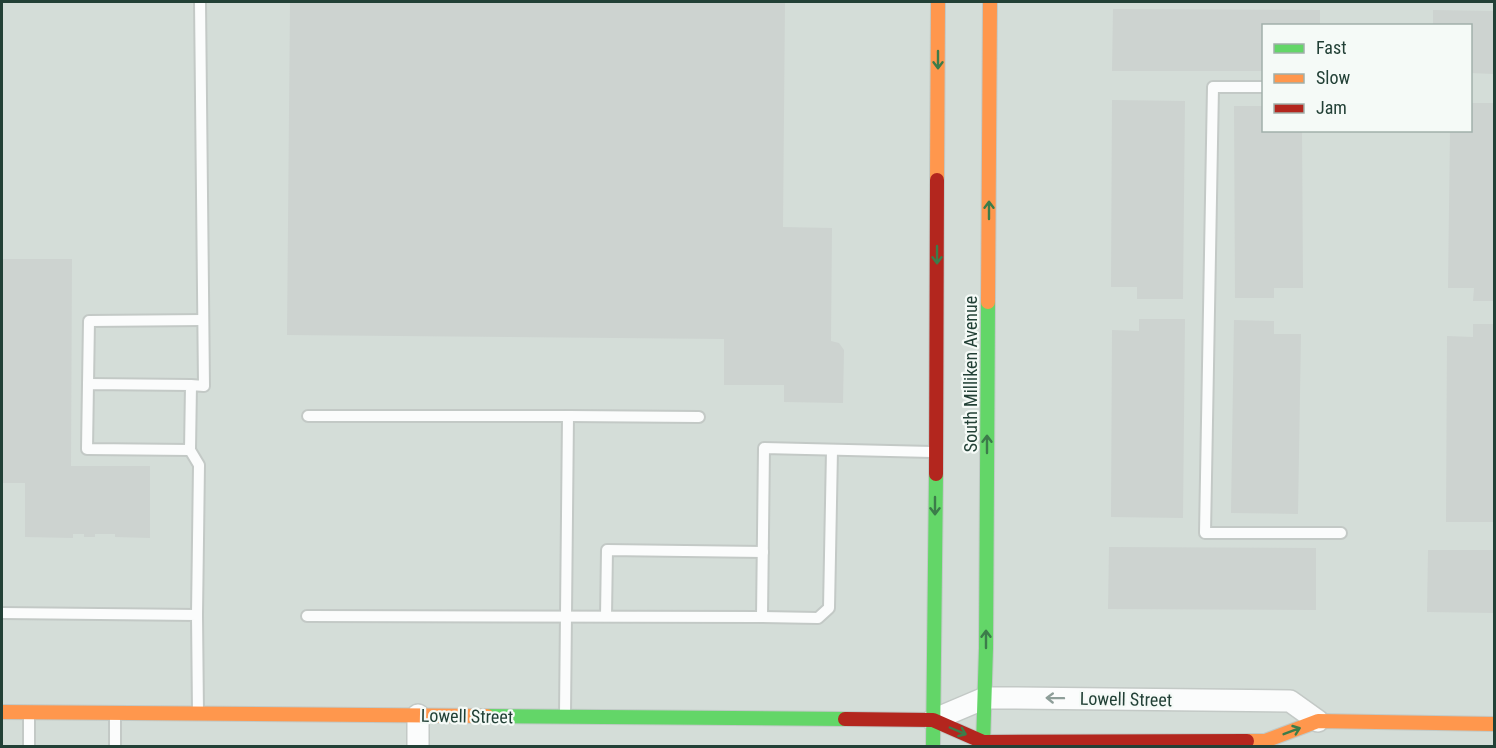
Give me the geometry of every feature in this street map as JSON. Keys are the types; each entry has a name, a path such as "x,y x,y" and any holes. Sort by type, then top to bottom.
{"street":[{"name":"South Milliken Avenue","path":"933,747 938,2"},
{"name":"South Milliken Avenue","path":"983,744 990,2"},
{"name":"Lowell Street","path":"2,712 933,720 985,698 1290,701 1318,721"},
{"path":"418,716 418,747"},
{"name":"Lowell Street","path":"933,720 983,744 1265,741 1318,721 1494,724"}],"lane":[{"path":"88,384 204,386 200,2"},
{"path":"1262,87 1213,87 1205,533 1341,533"},
{"path":"190,450 87,448 89,321 203,320"},
{"path":"191,385 190,450 199,465 198,713"},
{"path":"308,416 699,417"},
{"path":"565,717 568,416"},
{"path":"762,617 764,448 936,452"},
{"path":"307,616 818,618 828,608 832,450"},
{"path":"606,616 607,550 763,552"},
{"path":"2,613 197,615"},
{"path":"29,712 29,747"},
{"path":"115,713 115,747"}],"shaded area":[{"path":"2,2 1494,2 1494,746 2,746"}],"building":[{"path":"290,2 785,2 783,227 832,228 831,341 839,343 844,350 843,403 784,402 784,385 724,385 724,339 287,335"},
{"path":"1113,9 1320,10 1320,24 1262,24 1262,71 1112,71"},
{"path":"1433,10 1494,11 1494,74 1472,73 1472,24 1433,24"},
{"path":"1112,100 1185,101 1183,299 1137,299 1137,287 1111,287"},
{"path":"1472,103 1494,103 1494,301 1473,301 1474,288 1448,288 1450,132 1472,132"},
{"path":"1234,106 1262,106 1262,132 1302,132 1303,288 1274,288 1274,298 1235,298"},
{"path":"2,259 72,259 71,466 150,466 150,538 115,537 115,534 95,534 95,537 84,537 84,534 73,534 73,538 25,537 25,483 2,483"},
{"path":"1139,319 1185,319 1183,518 1111,517 1112,330 1139,331"},
{"path":"1234,320 1274,321 1274,334 1301,334 1298,514 1231,513"},
{"path":"1473,324 1494,324 1494,522 1446,522 1447,336 1473,337"},
{"path":"1109,547 1316,548 1316,610 1108,609"},
{"path":"1428,550 1494,550 1494,613 1427,612"}],"traffic: fast":[{"path":"983,746 986,648 988,302"},
{"path":"933,746 936,474"},
{"path":"487,716 845,719"}],"traffic: slow":[{"path":"937,180 938,2"},
{"path":"988,302 990,2"},
{"path":"2,712 487,716"},
{"path":"1247,741 1265,741 1318,721 1494,724"}],"traffic: jam":[{"path":"936,474 937,180"},
{"path":"845,719 933,720 983,742 1247,741"}]}
